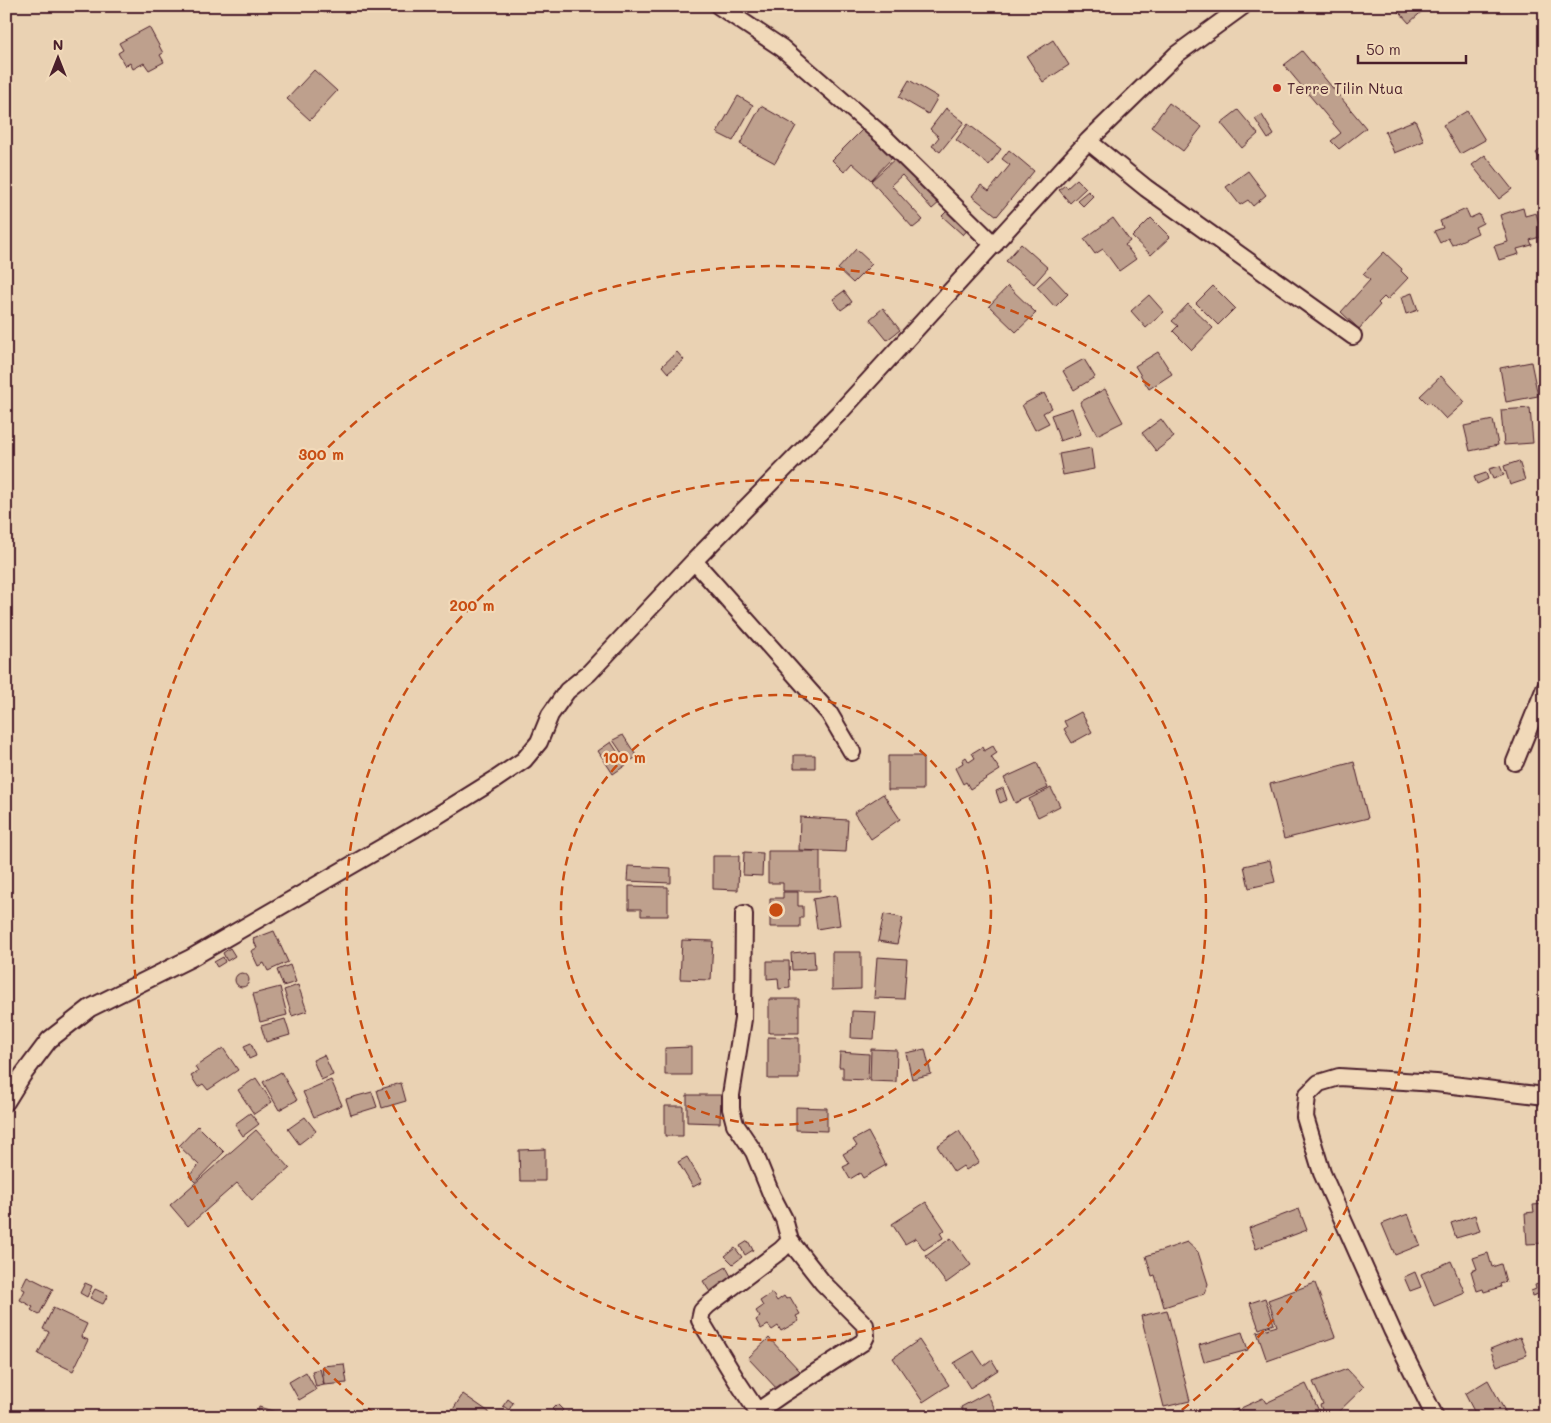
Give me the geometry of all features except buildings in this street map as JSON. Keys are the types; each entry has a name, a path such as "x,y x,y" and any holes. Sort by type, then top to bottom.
{"street":[{"path":"719,6 782,48 883,136 994,245"},
{"path":"6,1102 22,1076 49,1040 90,1008 191,958 435,816 524,760 538,742 550,715 567,691 590,673 694,560 841,411 1088,141 1177,54 1243,6"},
{"path":"1088,141 1146,188 1353,336"},
{"path":"694,560 829,713 852,752"},
{"path":"1514,762 1545,688"},
{"path":"744,914 743,1019 731,1095 731,1109 735,1124 754,1152 772,1196 784,1219 790,1241 823,1283 866,1325 866,1336 863,1342 784,1393 760,1414 737,1381 700,1320 702,1310 781,1250 790,1241"},
{"path":"1435,1417 1392,1330 1322,1173 1305,1117 1307,1095 1319,1083 1339,1077 1436,1083 1545,1096"}],"place":[{"name":"Terre Tilin Ntua","path":"1277,88"}]}
